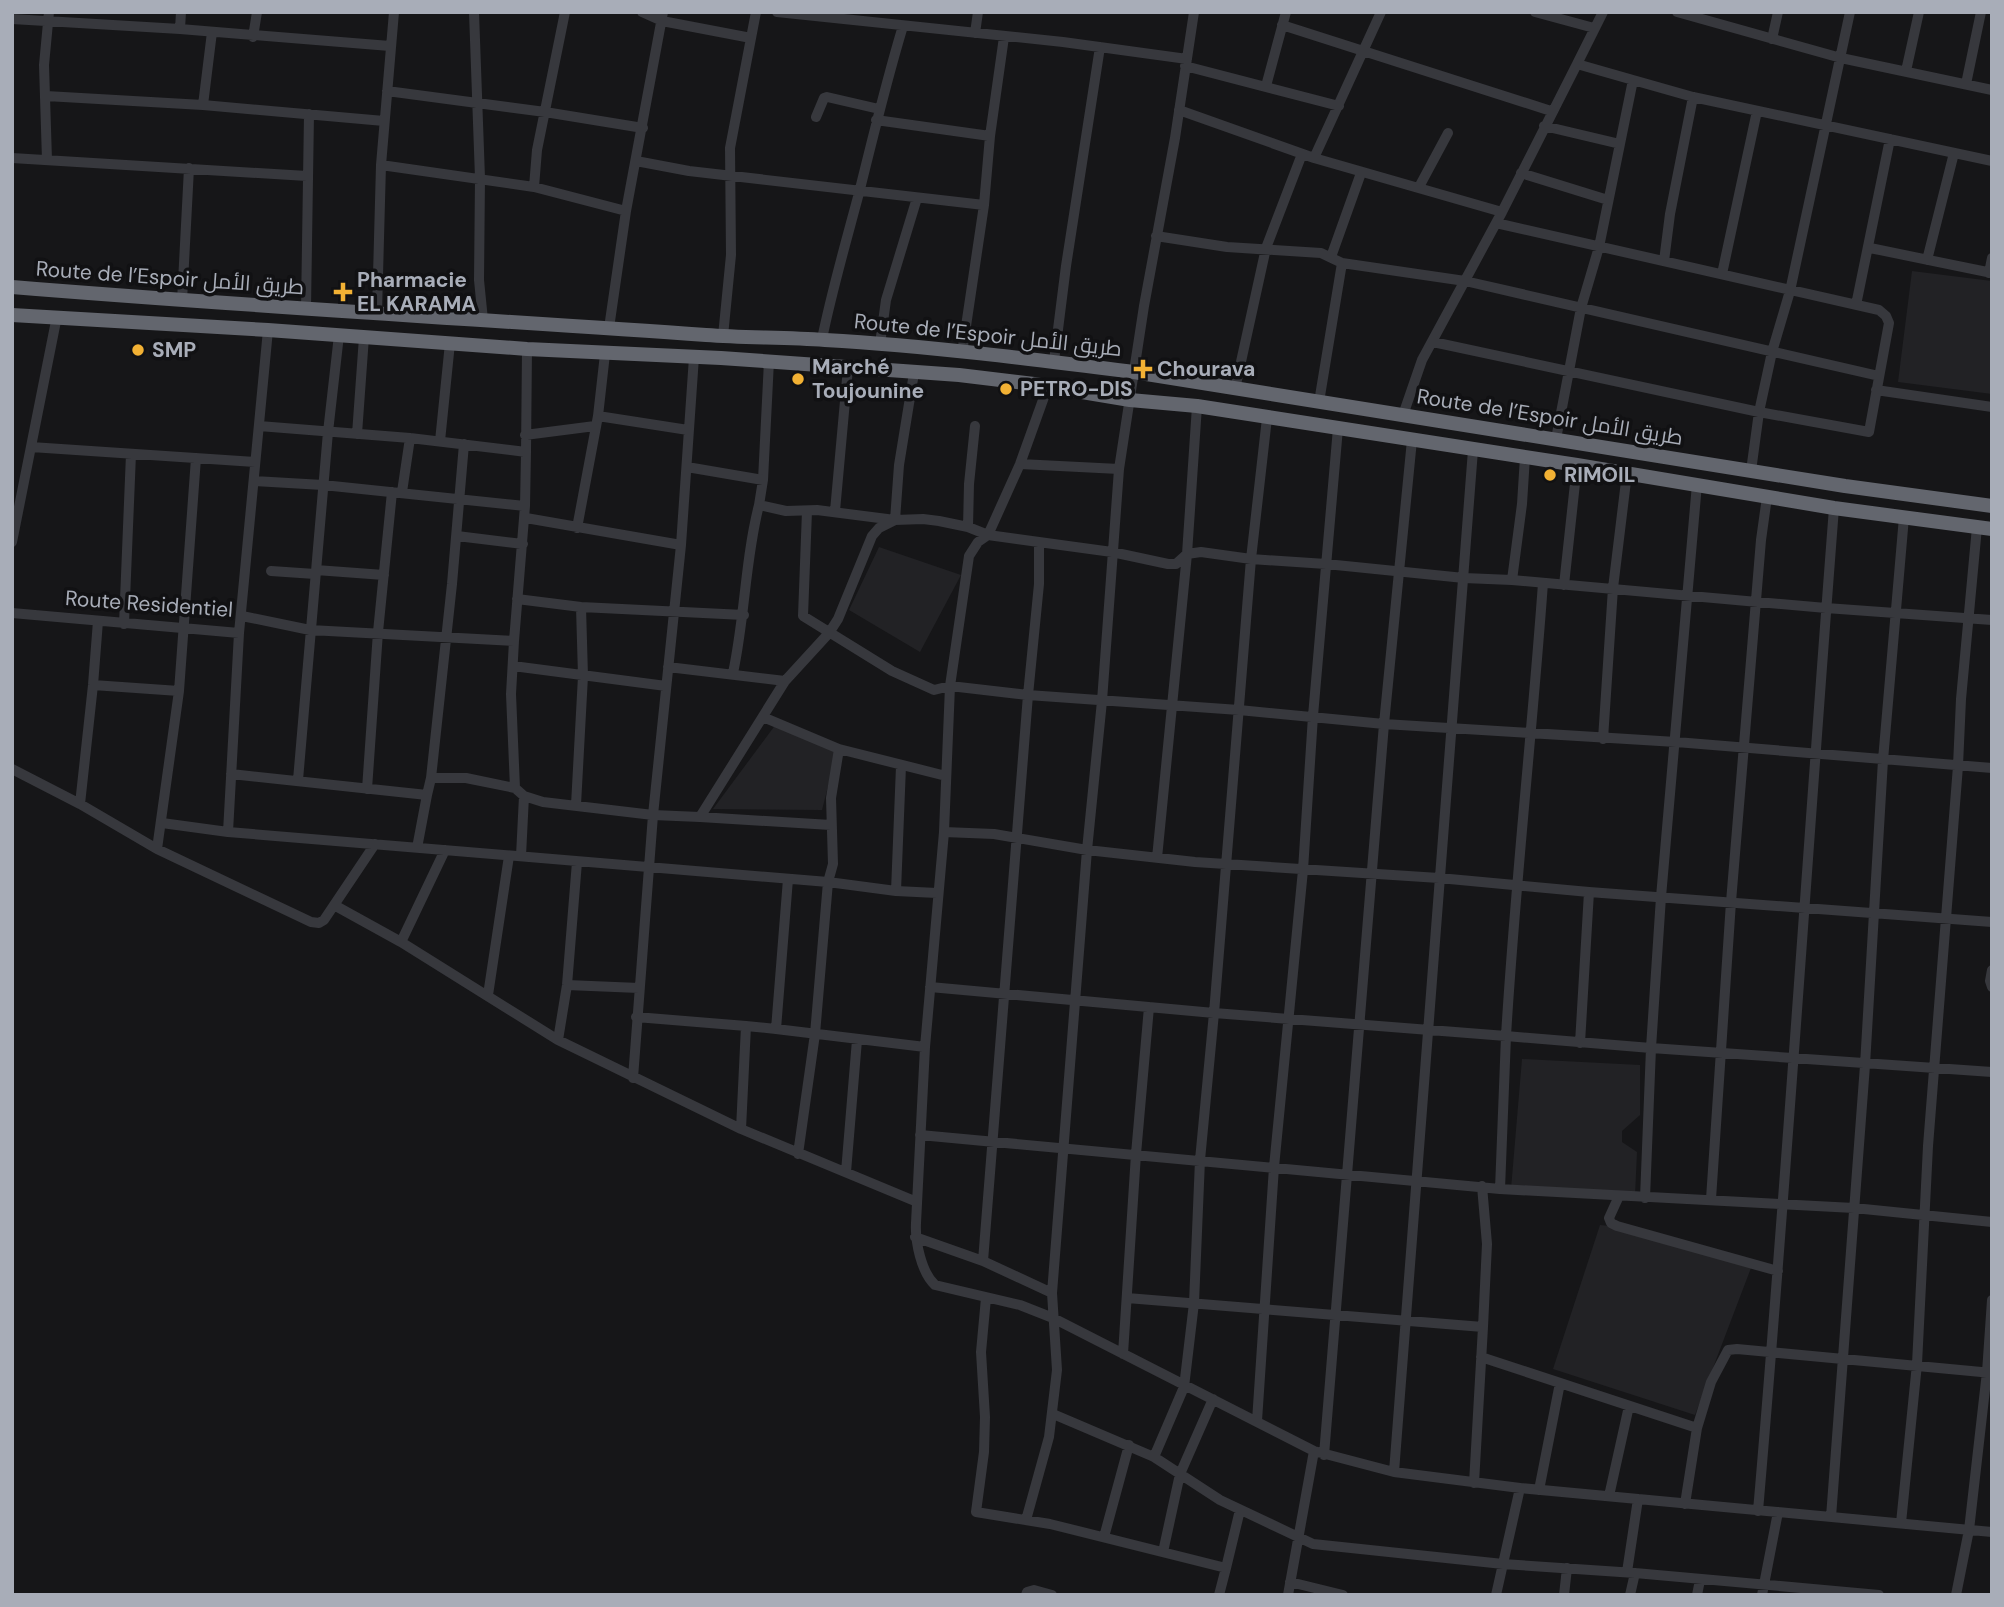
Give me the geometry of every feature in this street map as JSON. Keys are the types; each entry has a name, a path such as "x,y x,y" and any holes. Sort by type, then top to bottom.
{"highway":[{"name":"Route de l’Espoir طريق الأمل","path":"12,287 182,301 880,344 1054,362 1134,372 1845,486 1992,506"},
{"name":"Route de l’Espoir طريق الأمل","path":"12,315 605,354 769,361 1048,386 1577,465 1834,508 1984,528"}],"street":[{"path":"180,29 181,12"},
{"path":"253,37 257,12"},
{"path":"377,312 381,165 394,12"},
{"path":"474,12 480,178 479,281 483,320"},
{"path":"534,187 537,150 565,12"},
{"path":"642,12 751,38"},
{"path":"723,336 731,255 730,148 756,12"},
{"path":"777,12 1100,47 1186,62 1339,106"},
{"path":"975,33 978,12"},
{"path":"1026,1520 1053,1415 1057,1370 1052,1293 1119,469 1194,12"},
{"path":"1266,86 1286,12"},
{"path":"1314,158 1381,12"},
{"path":"1535,12 1594,28"},
{"path":"1403,415 1423,360 1502,212 1603,12"},
{"path":"1677,12 1714,17 1841,58 1992,90"},
{"path":"1773,38 1778,12"},
{"path":"1751,471 1759,412 1772,352 1790,291 1850,12"},
{"path":"1906,71 1919,12"},
{"path":"1966,85 1981,12"},
{"path":"610,328 626,211 662,16"},
{"path":"47,160 44,65 48,17"},
{"path":"12,19 48,17 390,47"},
{"path":"1282,24 1551,111"},
{"path":"822,340 833,283 903,26"},
{"path":"203,105 212,32"},
{"path":"962,353 984,205 990,136 1004,37"},
{"path":"1054,362 1100,47"},
{"path":"1577,64 1693,97 1992,161"},
{"path":"1556,439 1581,308 1599,247 1633,80"},
{"path":"387,91 545,111 643,128"},
{"path":"46,96 203,105 384,121"},
{"path":"816,117 827,97 877,114 990,136"},
{"path":"1664,261 1670,214 1693,97"},
{"path":"1179,110 1361,173 1375,174 1502,212"},
{"path":"1722,274 1757,111"},
{"path":"306,309 309,114"},
{"path":"1544,126 1620,144"},
{"path":"1419,187 1448,133"},
{"path":"1856,305 1870,248 1890,138"},
{"path":"1927,260 1954,153"},
{"path":"1235,389 1266,248 1302,154"},
{"path":"12,158 307,176"},
{"path":"636,161 731,176 984,205"},
{"path":"381,165 534,187 626,211"},
{"path":"182,301 189,168"},
{"path":"1331,257 1361,173"},
{"path":"1521,173 1608,200"},
{"path":"880,344 887,300 917,198"},
{"path":"1433,342 1759,412 1869,432 1889,323 1879,310 1496,223"},
{"path":"1156,236 1220,246 1310,252 1342,263 1465,281 1878,376"},
{"path":"1870,248 1990,273 1992,258"},
{"path":"1319,402 1342,263"},
{"path":"12,542 57,316"},
{"name":"Route Residentiel","path":"12,613 239,633 268,330"},
{"path":"298,780 323,485 339,335"},
{"path":"357,434 364,337"},
{"path":"440,441 450,343"},
{"path":"515,788 511,694 526,518 527,349"},
{"path":"577,528 605,354"},
{"path":"633,1078 653,815 681,545 694,357"},
{"path":"733,673 744,615 751,534 764,480 769,361"},
{"path":"835,511 848,368"},
{"path":"895,520 914,373"},
{"path":"1048,386 1020,464 988,535 978,541 969,555 950,686 944,832 925,1047 915,1237 929,1280 935,1285 1020,1305 1053,1318 1184,1387 1319,1453 1394,1472 1539,1490 1992,1532"},
{"path":"1876,390 1992,407"},
{"path":"1157,858 1187,554 1196,406"},
{"path":"1154,1457 1184,1387 1194,1303 1200,1160 1228,864 1251,559 1267,418"},
{"path":"525,435 596,421 688,430"},
{"path":"259,426 410,438 526,452"},
{"path":"968,527 975,426"},
{"path":"1257,1421 1273,1167 1303,870 1313,716 1338,428"},
{"path":"367,789 384,575 397,492 410,438"},
{"path":"1287,1595 1319,1453 1334,1315 1361,1026 1384,724 1412,440"},
{"path":"417,848 431,778 464,444"},
{"path":"31,447 255,462"},
{"path":"1394,1472 1473,450"},
{"path":"124,624 131,454"},
{"path":"1512,580 1525,457"},
{"path":"157,849 178,691 196,458"},
{"path":"1020,464 1119,469"},
{"path":"1564,585 1577,465"},
{"path":"687,467 764,480"},
{"path":"1603,738 1613,588 1627,473"},
{"path":"254,481 323,485 525,506"},
{"path":"1645,1198 1661,897 1697,484"},
{"path":"1711,1199 1731,902 1767,496"},
{"path":"759,505 786,511 835,511 895,520 923,519 968,527 988,535 1112,552 1168,564 1176,564 1187,554 1201,552 1464,578 1992,620"},
{"path":"1758,1511 1784,1204 1814,754 1834,508"},
{"path":"807,511 803,616 892,671 937,691 950,686 1028,695 1313,716 1384,724 1676,742 1992,768"},
{"path":"1832,1517 1865,1065 1883,760 1905,517"},
{"path":"526,518 681,545"},
{"path":"700,817 785,681 829,632 843,608 872,536 879,528 895,520"},
{"path":"1901,1523 1917,1364 1923,1214 1968,619 1984,528"},
{"path":"457,536 523,544"},
{"path":"983,1261 1039,584 1039,542"},
{"path":"271,571 384,575"},
{"path":"1500,1189 1516,886 1544,583"},
{"path":"517,599 581,607 744,615"},
{"path":"576,805 583,676 581,607"},
{"path":"242,616 310,629 514,641"},
{"path":"80,804 98,621"},
{"path":"228,832 239,633"},
{"path":"513,667 666,686"},
{"path":"668,667 785,681"},
{"path":"93,685 178,691"},
{"path":"763,717 839,749 947,776"},
{"path":"798,1154 815,1034 828,882 833,864 832,783 839,749"},
{"path":"896,891 901,766"},
{"path":"12,769 80,804 157,849 311,922 319,923 324,920 375,844"},
{"path":"230,774 427,795"},
{"path":"431,778 466,778 515,788 524,796 543,802 653,815 831,825"},
{"path":"521,856 524,796"},
{"path":"162,823 228,832 828,882 937,894"},
{"path":"944,832 994,834 1087,850 1157,858 1992,922"},
{"path":"401,942 445,850"},
{"path":"488,996 509,856"},
{"path":"558,1040 568,985 577,862"},
{"path":"776,1029 788,879"},
{"path":"1580,1043 1589,892"},
{"path":"334,905 401,942 558,1040 741,1129 917,1202"},
{"path":"1992,970 1992,988"},
{"path":"568,985 639,988"},
{"path":"930,987 1361,1026 1865,1065 1992,1072"},
{"path":"1123,1354 1149,1007"},
{"path":"636,1017 776,1029 925,1047"},
{"path":"741,1129 746,1026"},
{"path":"846,1172 857,1040"},
{"path":"920,1135 1500,1189 1854,1208 1992,1222"},
{"path":"1474,1483 1488,1244 1482,1186"},
{"path":"1619,1196 1609,1218 1611,1223 1617,1226 1778,1271"},
{"path":"915,1237 983,1261 1052,1293"},
{"path":"986,1298 981,1352 984,1452 975,1509 979,1515 1026,1520 1226,1568"},
{"path":"1127,1298 1483,1327"},
{"path":"1956,1595 1969,1530 1990,1373 1992,1300"},
{"path":"1685,1504 1697,1428 1711,1382 1728,1350 1917,1364 1990,1373"},
{"path":"1481,1357 1697,1428"},
{"path":"1539,1490 1560,1383"},
{"path":"1163,1552 1180,1474 1213,1399"},
{"path":"1609,1496 1629,1406"},
{"path":"1053,1415 1154,1457 1240,1510 1313,1544 1503,1564 1631,1572 1763,1589 1879,1595"},
{"path":"1104,1537 1129,1445"},
{"path":"1496,1595 1520,1488"},
{"path":"1629,1595 1637,1499"},
{"path":"1219,1595 1240,1510"},
{"path":"1763,1589 1778,1512"},
{"path":"1564,1595 1567,1568"},
{"path":"1697,1595 1700,1580"},
{"path":"1290,1582 1343,1595"},
{"path":"1026,1595 1027,1592 1034,1591 1052,1595"}],"shaded area":[{"path":"1912,271 1992,281 1992,394 1898,382"},
{"path":"879,547 961,575 920,652 849,610"},
{"path":"776,724 837,751 822,810 713,809"},
{"path":"1522,1059 1640,1065 1640,1115 1622,1131 1622,1142 1637,1152 1635,1196 1511,1189"},
{"path":"1600,1225 1751,1268 1695,1415 1553,1369"}],"place":[{"name":"Pharmacie EL KARAMA","path":"343,292"},
{"name":"SMP","path":"138,350"},
{"name":"Chourava","path":"1143,369"},
{"name":"Marché Toujounine","path":"798,379"},
{"name":"PETRO-DIS","path":"1006,389"},
{"name":"RIMOIL","path":"1550,475"}]}
